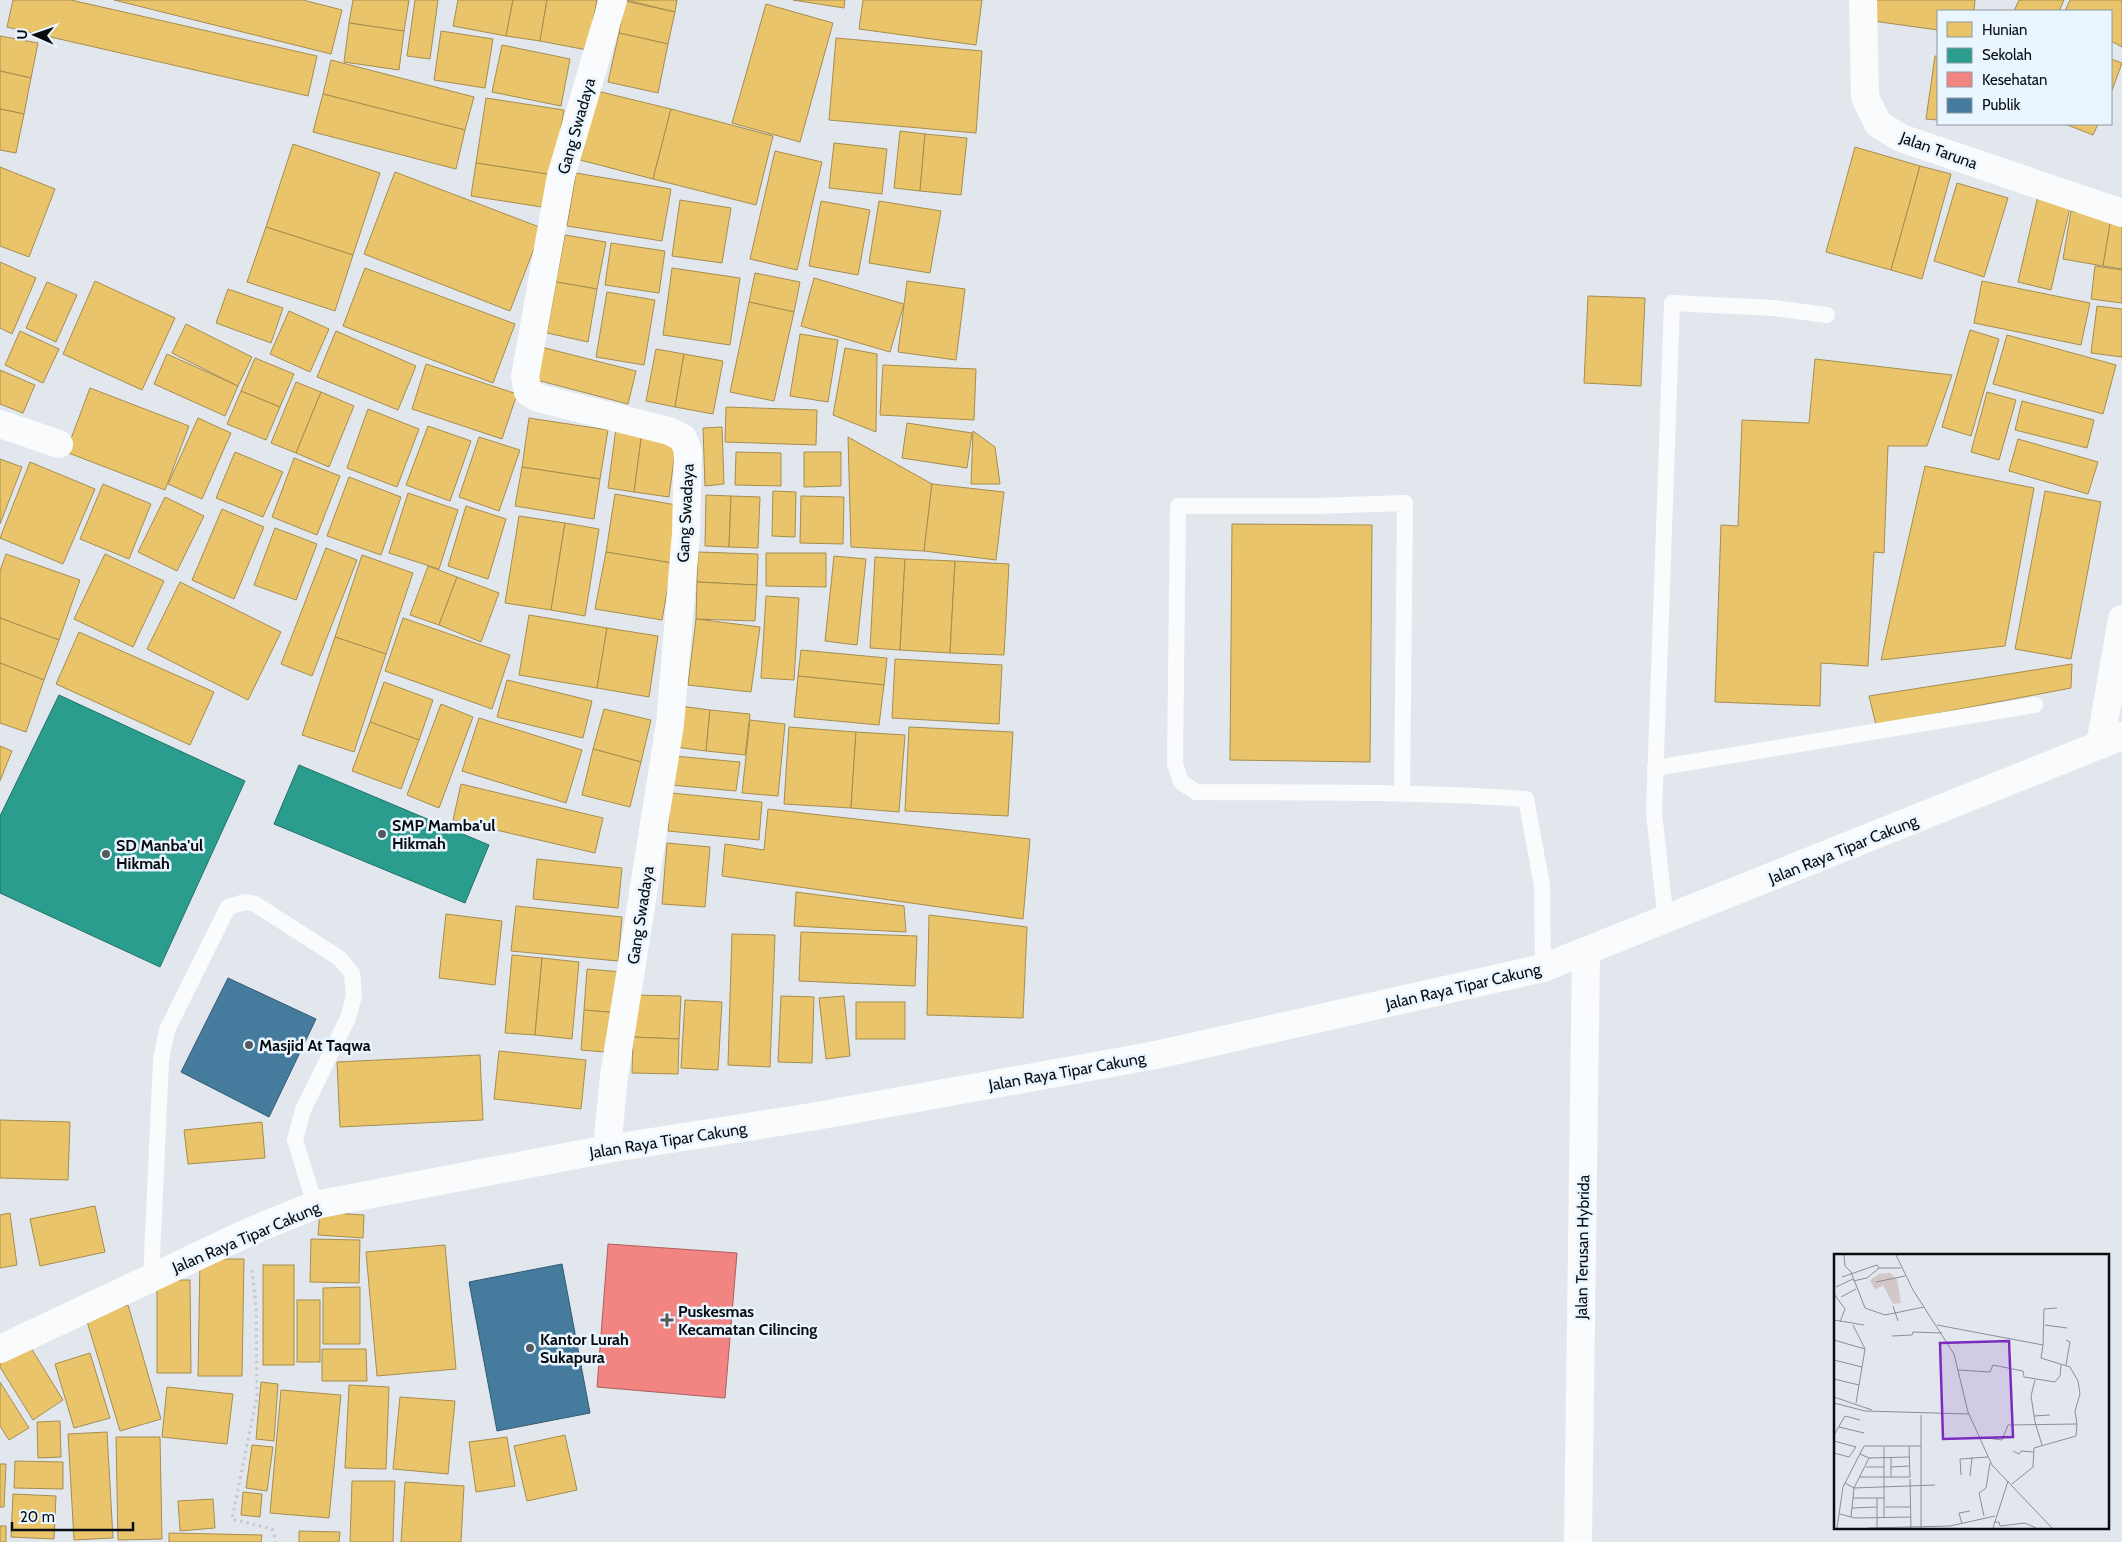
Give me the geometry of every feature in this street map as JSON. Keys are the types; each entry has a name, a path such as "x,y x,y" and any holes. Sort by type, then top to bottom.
{"street":[{"name":"Gang Swadaya","path":"607,1149 614,1076 670,724 686,533 688,451 683,438 669,431 538,398 528,392 526,377 562,176 612,0"},
{"name":"Jalan Taruna","path":"1863,0 1865,97 1878,124 1901,138 2122,213"},
{"path":"0,424 59,444"},
{"path":"2111,740 2122,619"},
{"name":"Jalan Raya Tipar Cakung","path":"0,1350 249,1232 315,1205 607,1149 811,1117 1156,1055 1543,968 1666,921 2111,740"},
{"name":"Jalan Terusan Hybrida","path":"1578,1542 1586,952"}],"lane":[{"path":"1666,921 1654,813 1672,303 1773,308 1827,315"},
{"path":"1402,794 1405,503 1178,506 1175,764 1181,782 1196,792 1402,794 1459,794 1526,799 1542,886 1543,968"},
{"path":"1656,768 2035,705"},
{"path":"151,1279 161,1060 167,1030 228,907 237,903 255,904 339,958 352,973 354,996 348,1018 303,1110 295,1140 315,1205"}],"path":[{"path":"249,1232 256,1307 257,1396 232,1520 272,1529 276,1542"}],"building: Hunian":[{"path":"13,0 71,0 317,56 308,96 7,27"},
{"path":"114,0 303,0 342,10 331,54"},
{"path":"353,0 409,0 404,31 349,23"},
{"path":"415,0 438,0 430,59 407,56"},
{"path":"458,0 513,0 506,36 453,26"},
{"path":"513,0 547,0 540,41 506,36"},
{"path":"547,0 597,0 587,50 540,41"},
{"path":"626,0 677,0 675,12"},
{"path":"793,0 845,0 844,8"},
{"path":"863,0 982,0 976,45 859,29"},
{"path":"1876,0 1975,0 1974,10 1937,10 1937,30 1873,21"},
{"path":"2019,0 2064,0 2059,10 2014,10"},
{"path":"2070,0 2122,0 2122,47 2112,42 2112,10 2065,10"},
{"path":"625,1 675,12 668,44 619,33"},
{"path":"766,4 833,23 800,142 732,123"},
{"path":"349,23 404,31 399,70 344,62"},
{"path":"441,31 493,39 485,88 434,80"},
{"path":"619,33 668,44 658,93 608,82"},
{"path":"0,36 38,43 31,78 0,71"},
{"path":"836,38 982,51 976,133 829,120"},
{"path":"502,45 570,59 561,106 492,92"},
{"path":"1935,56 1937,56 1937,120 1926,119"},
{"path":"2112,59 2122,63 2112,90"},
{"path":"331,60 474,97 465,130 323,94"},
{"path":"0,71 31,78 24,114 0,109"},
{"path":"597,91 671,109 653,179 580,160"},
{"path":"323,94 465,130 456,169 313,132"},
{"path":"486,98 564,110 553,175 476,163"},
{"path":"0,109 24,114 16,153 0,150"},
{"path":"671,109 773,136 756,205 653,179"},
{"path":"2068,125 2098,125 2093,135"},
{"path":"900,131 925,134 920,191 894,188"},
{"path":"925,134 967,138 961,195 920,191"},
{"path":"834,143 887,149 882,194 829,188"},
{"path":"293,144 380,173 353,255 266,227"},
{"path":"1855,147 1920,166 1891,270 1826,252"},
{"path":"775,151 822,162 797,270 750,259"},
{"path":"476,163 553,175 548,208 471,196"},
{"path":"1920,166 1951,174 1922,279 1891,270"},
{"path":"0,167 55,189 29,257 0,246"},
{"path":"395,172 542,228 510,311 364,254"},
{"path":"576,173 671,189 662,241 567,226"},
{"path":"1957,183 2008,198 1984,277 1934,261"},
{"path":"2038,196 2071,203 2051,290 2018,282"},
{"path":"680,200 731,208 722,263 672,256"},
{"path":"821,201 870,210 858,275 809,266"},
{"path":"879,201 941,211 930,273 869,263"},
{"path":"2071,211 2111,218 2103,266 2063,259"},
{"path":"2111,218 2122,220 2122,269 2103,266"},
{"path":"266,227 353,255 335,311 247,282"},
{"path":"565,235 606,242 597,289 556,282"},
{"path":"611,243 665,251 659,293 605,285"},
{"path":"0,262 36,278 12,334 0,328"},
{"path":"2095,266 2122,270 2122,303 2091,299"},
{"path":"365,268 515,324 493,383 343,326"},
{"path":"672,268 740,278 730,345 663,335"},
{"path":"755,273 800,282 794,312 749,302"},
{"path":"814,278 904,304 890,352 801,326"},
{"path":"95,281 175,318 142,390 63,354"},
{"path":"907,281 965,289 956,360 898,352"},
{"path":"1982,281 2090,303 2081,345 1974,323"},
{"path":"47,282 77,295 56,342 26,328"},
{"path":"556,282 597,289 588,342 547,333"},
{"path":"228,289 283,308 271,343 216,323"},
{"path":"607,292 655,300 644,365 596,357"},
{"path":"1588,296 1645,298 1641,386 1584,383"},
{"path":"749,302 794,312 774,401 730,392"},
{"path":"2097,306 2122,309 2122,357 2091,353"},
{"path":"289,311 329,329 310,372 270,354"},
{"path":"186,324 252,357 238,386 172,353"},
{"path":"1970,330 1999,339 1971,436 1942,427"},
{"path":"20,331 59,349 43,383 5,365"},
{"path":"336,331 416,366 398,410 317,377"},
{"path":"800,334 838,340 828,402 790,396"},
{"path":"2007,335 2116,365 2103,414 1993,384"},
{"path":"541,347 636,371 628,404 533,379"},
{"path":"845,348 877,354 876,432 833,415"},
{"path":"656,349 684,354 675,407 646,401"},
{"path":"167,354 238,386 225,416 154,384"},
{"path":"684,354 723,361 713,414 675,407"},
{"path":"255,358 294,374 280,407 241,391"},
{"path":"1815,359 1952,375 1927,446 1888,446 1884,553 1874,552 1868,666 1821,663 1820,706 1715,702 1721,525 1738,526 1742,420 1809,423"},
{"path":"426,364 517,394 502,439 412,409"},
{"path":"883,365 976,369 974,420 880,415"},
{"path":"0,370 35,385 23,413 0,404"},
{"path":"296,382 321,392 296,453 271,443"},
{"path":"90,388 189,426 165,490 66,452"},
{"path":"241,391 280,407 266,440 227,424"},
{"path":"321,392 354,406 329,467 296,453"},
{"path":"1987,392 2016,400 1999,460 1971,452"},
{"path":"2022,401 2094,420 2087,448 2015,430"},
{"path":"726,407 817,410 816,445 725,442"},
{"path":"368,409 419,429 397,487 347,468"},
{"path":"198,418 231,433 202,499 168,484"},
{"path":"529,418 608,430 600,479 522,467"},
{"path":"907,423 972,433 967,468 902,458"},
{"path":"428,426 471,441 450,501 406,485"},
{"path":"722,427 724,484 705,486 703,428"},
{"path":"616,428 642,432 634,492 608,488"},
{"path":"973,431 995,447 1000,484 971,484"},
{"path":"642,432 677,436 669,497 634,492"},
{"path":"479,437 520,450 499,511 459,497"},
{"path":"848,437 932,484 924,551 851,547"},
{"path":"2018,439 2098,462 2088,494 2009,471"},
{"path":"235,452 283,472 263,517 216,498"},
{"path":"736,452 781,453 781,486 735,485"},
{"path":"804,452 841,452 841,486 804,487"},
{"path":"294,458 340,476 317,535 272,517"},
{"path":"0,459 22,467 0,524"},
{"path":"30,462 95,489 63,564 0,538"},
{"path":"1925,466 2034,488 2005,646 1881,660"},
{"path":"522,467 600,479 594,519 515,506"},
{"path":"349,477 401,497 381,555 327,536"},
{"path":"103,484 151,504 129,559 80,539"},
{"path":"932,484 1004,492 996,560 924,551"},
{"path":"773,491 796,492 795,537 772,536"},
{"path":"2045,491 2101,502 2071,659 2015,649"},
{"path":"408,493 458,510 439,569 389,553"},
{"path":"615,494 682,506 672,563 606,552"},
{"path":"706,495 731,496 729,547 705,546"},
{"path":"731,496 760,497 758,548 729,547"},
{"path":"801,496 844,497 843,544 800,543"},
{"path":"165,497 204,516 177,571 138,552"},
{"path":"466,506 506,519 488,579 448,566"},
{"path":"222,509 264,527 234,599 192,580"},
{"path":"519,516 565,523 551,610 505,603"},
{"path":"565,523 599,529 585,616 551,610"},
{"path":"1232,524 1372,525 1370,762 1230,760"},
{"path":"275,528 317,544 296,600 254,585"},
{"path":"326,548 357,560 312,676 281,664"},
{"path":"606,552 672,563 662,620 595,609"},
{"path":"698,552 758,554 757,585 697,582"},
{"path":"766,553 826,553 826,587 766,586"},
{"path":"6,554 80,580 59,640 0,618 0,571"},
{"path":"105,554 164,581 133,647 74,619"},
{"path":"362,555 413,573 386,654 335,637"},
{"path":"834,556 866,559 857,645 825,641"},
{"path":"875,557 905,559 900,650 870,648"},
{"path":"905,559 955,561 950,653 900,650"},
{"path":"955,561 1009,564 1004,655 950,653"},
{"path":"428,566 457,577 439,625 410,615"},
{"path":"457,577 499,593 481,642 439,625"},
{"path":"180,582 281,632 248,700 147,649"},
{"path":"697,582 757,585 755,621 696,619"},
{"path":"766,596 799,598 794,680 761,678"},
{"path":"529,615 607,628 597,688 519,675"},
{"path":"0,618 59,640 44,680 0,663"},
{"path":"403,618 510,655 492,709 385,671"},
{"path":"696,619 760,627 751,692 688,685"},
{"path":"607,628 658,636 649,697 597,688"},
{"path":"79,632 214,692 190,745 56,684"},
{"path":"335,637 386,654 354,752 302,735"},
{"path":"801,650 887,658 884,685 798,676"},
{"path":"895,659 1002,665 999,724 892,718"},
{"path":"0,663 44,680 26,732 0,723"},
{"path":"2072,664 2071,688 1876,725 1869,696"},
{"path":"798,676 884,685 879,725 794,717"},
{"path":"507,680 592,701 583,738 497,717"},
{"path":"384,682 433,700 419,740 370,722"},
{"path":"441,704 473,717 439,808 407,795"},
{"path":"680,706 710,710 706,751 675,747"},
{"path":"604,709 651,720 641,762 593,749"},
{"path":"710,710 750,714 745,755 706,751"},
{"path":"479,718 582,750 566,803 462,771"},
{"path":"750,720 785,724 778,796 742,793"},
{"path":"370,722 419,740 401,789 352,771"},
{"path":"789,727 856,732 851,808 784,804"},
{"path":"909,727 1013,732 1008,816 905,811"},
{"path":"856,732 905,735 899,812 851,808"},
{"path":"0,746 12,751 0,781"},
{"path":"593,749 641,762 630,807 582,795"},
{"path":"674,756 740,762 736,791 671,785"},
{"path":"461,784 603,818 595,853 453,820"},
{"path":"671,793 762,802 759,840 668,831"},
{"path":"768,809 1030,839 1023,919 722,876 725,844 764,850"},
{"path":"667,843 710,847 705,907 662,904"},
{"path":"537,859 622,868 618,908 533,899"},
{"path":"796,892 904,906 906,932 794,926"},
{"path":"516,906 622,917 618,961 511,951"},
{"path":"446,914 502,921 495,985 439,978"},
{"path":"929,915 1027,927 1023,1018 927,1015"},
{"path":"801,932 917,936 915,986 799,981"},
{"path":"732,934 775,935 770,1067 728,1065"},
{"path":"512,955 542,958 535,1035 505,1033"},
{"path":"542,958 579,962 572,1039 535,1035"},
{"path":"587,969 622,972 619,1013 584,1010"},
{"path":"634,995 681,996 679,1039 633,1037"},
{"path":"781,996 814,997 812,1063 778,1062"},
{"path":"844,996 850,1056 826,1059 819,998"},
{"path":"685,1000 722,1002 718,1070 681,1068"},
{"path":"856,1002 905,1002 905,1039 856,1039"},
{"path":"584,1010 619,1013 616,1053 581,1050"},
{"path":"633,1037 679,1039 678,1074 632,1073"},
{"path":"499,1051 586,1060 581,1109 494,1099"},
{"path":"480,1055 483,1120 340,1127 337,1062"},
{"path":"0,1120 70,1122 68,1180 0,1178"},
{"path":"262,1122 265,1158 188,1164 184,1130"},
{"path":"95,1206 105,1252 40,1266 30,1219"},
{"path":"320,1212 364,1215 363,1238 318,1235"},
{"path":"10,1213 17,1265 0,1268 0,1215"},
{"path":"311,1239 360,1240 359,1283 310,1282"},
{"path":"445,1245 456,1369 377,1376 366,1252"},
{"path":"200,1259 244,1259 242,1376 198,1376"},
{"path":"263,1265 294,1265 294,1365 263,1365"},
{"path":"157,1280 190,1280 191,1373 157,1373"},
{"path":"360,1287 360,1344 323,1344 323,1288"},
{"path":"297,1300 320,1300 320,1362 297,1362"},
{"path":"128,1305 161,1419 120,1431 86,1318"},
{"path":"28,1343 63,1400 33,1420 0,1367 0,1361"},
{"path":"322,1349 366,1349 367,1381 322,1381"},
{"path":"90,1353 110,1418 74,1428 55,1364"},
{"path":"0,1382 29,1428 9,1440 0,1426"},
{"path":"261,1382 278,1384 274,1441 256,1439"},
{"path":"349,1385 389,1387 386,1469 345,1468"},
{"path":"167,1387 233,1394 227,1444 162,1437"},
{"path":"281,1390 341,1395 329,1518 270,1513"},
{"path":"400,1397 455,1401 448,1474 393,1469"},
{"path":"60,1421 61,1457 38,1458 37,1422"},
{"path":"107,1432 113,1538 74,1540 68,1434"},
{"path":"565,1435 577,1490 527,1501 514,1446"},
{"path":"116,1437 160,1437 162,1539 118,1540"},
{"path":"507,1437 515,1486 476,1492 469,1442"},
{"path":"252,1445 273,1447 267,1491 246,1488"},
{"path":"15,1461 63,1462 63,1489 14,1488"},
{"path":"0,1464 6,1464 4,1507 0,1507"},
{"path":"352,1481 395,1481 393,1542 350,1542"},
{"path":"405,1482 464,1486 461,1542 401,1542"},
{"path":"243,1492 262,1494 260,1517 241,1515"},
{"path":"13,1494 56,1496 54,1539 11,1537"},
{"path":"213,1499 215,1528 180,1531 178,1501"},
{"path":"0,1526 6,1526 6,1542 0,1542"},
{"path":"299,1531 340,1532 339,1542 299,1542"},
{"path":"169,1533 262,1535 261,1542 169,1542"}],"building: Sekolah":[{"name":"SD Manba'ul Hikmah","path":"59,695 245,781 160,967 0,893 0,816"},
{"name":"SMP Mamba'ul Hikmah","path":"299,765 489,845 465,903 274,824"}],"building: Kesehatan":[{"name":"Puskesmas Kecamatan Cilincing","path":"608,1244 737,1253 725,1398 597,1387"}],"building: Publik":[{"name":"Masjid At Taqwa","path":"228,978 316,1019 269,1117 181,1072"},
{"name":"Kantor Lurah Sukapura","path":"562,1264 590,1413 497,1431 469,1282"}],"place":[{"name":"SMP Mamba'ul Hikmah","path":"382,834"},
{"name":"SD Manba'ul Hikmah","path":"106,854"},
{"name":"Masjid At Taqwa","path":"249,1045"},
{"name":"Puskesmas Kecamatan Cilincing","path":"667,1320"},
{"name":"Kantor Lurah Sukapura","path":"530,1348"}]}
